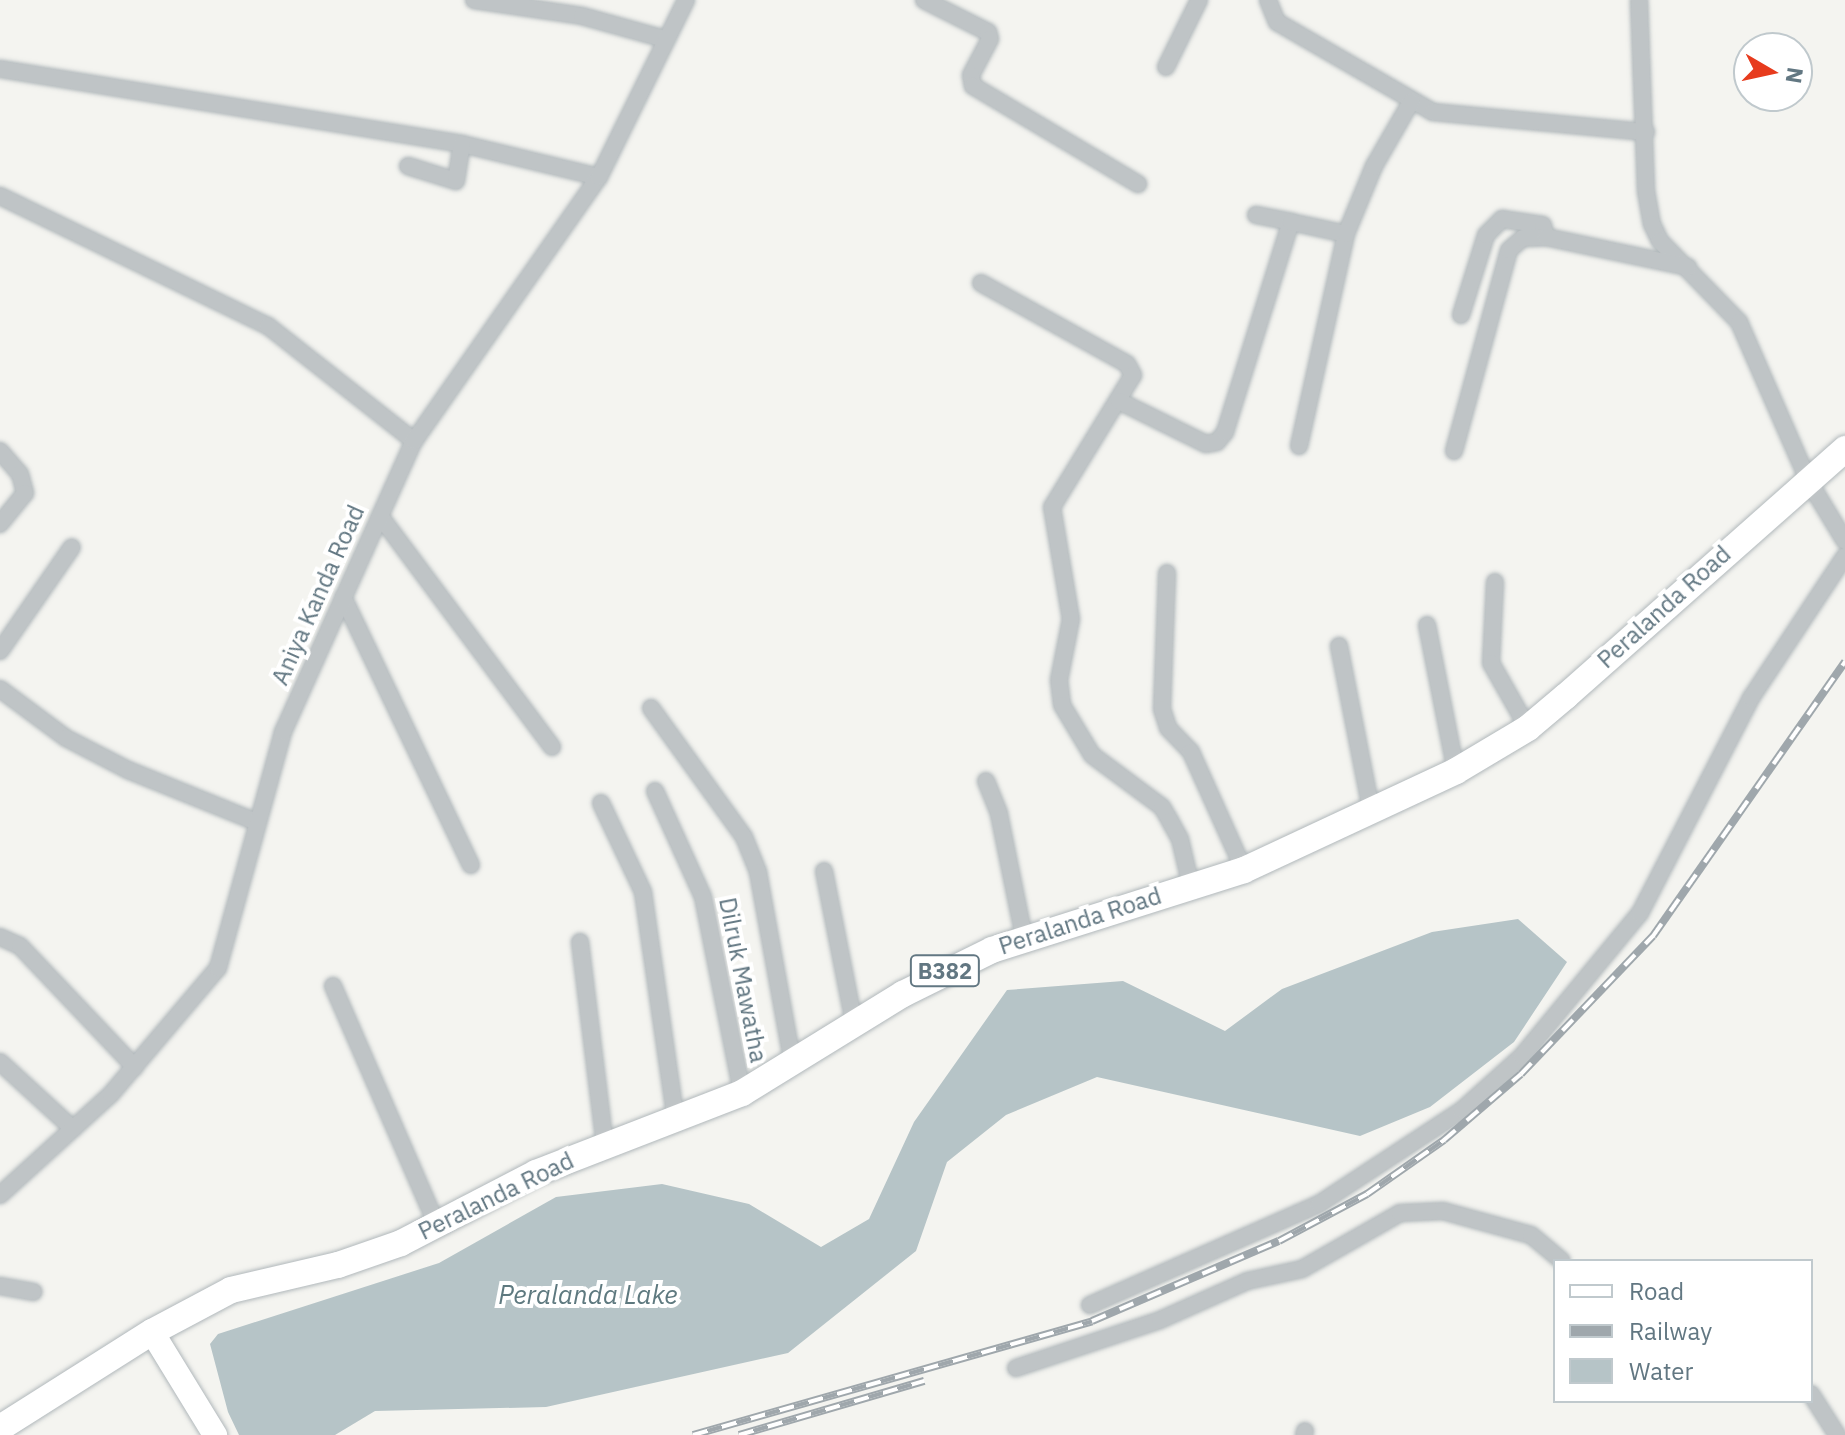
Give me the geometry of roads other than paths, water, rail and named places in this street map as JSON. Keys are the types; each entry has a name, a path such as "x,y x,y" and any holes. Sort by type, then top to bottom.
{"main road":[{"name":"Peralanda Road","path":"0,1428 152,1332 231,1290 338,1265 437,1225 536,1173 676,1122 742,1093 793,1064 854,1023 949,969 1024,937 1244,870 1372,814 1456,771 1528,728 1845,449"}],"street":[{"path":"474,0 581,8 665,39"},
{"name":"Aniya Kanda Road","path":"0,1195 135,1067 218,968 283,732 414,441 599,177 686,0"},
{"path":"924,0 988,32 990,39 970,80 973,86 1138,184"},
{"path":"1166,67 1199,0"},
{"path":"1268,0 1277,22 1433,112 1646,132"},
{"path":"1639,0 1646,191 1652,224 1660,241 1691,268 1739,322 1808,480 1845,541"},
{"path":"0,69 462,144 599,177"},
{"path":"1299,446 1346,234 1374,166 1411,102"},
{"path":"408,166 456,181 462,144"},
{"path":"0,196 268,326 414,441"},
{"path":"1256,215 1346,234"},
{"path":"1461,315 1486,235 1502,219 1543,225 1546,237"},
{"path":"1119,401 1206,444 1217,442 1225,432 1291,222"},
{"path":"1454,451 1509,250 1523,238 1546,237 1691,268"},
{"path":"981,283 1127,364 1133,375 1052,507 1071,619 1059,680 1062,705 1092,755 1162,807 1180,839 1191,886"},
{"path":"0,451 20,474 25,493 0,524"},
{"path":"380,516 552,747"},
{"path":"0,651 72,547"},
{"path":"1090,1305 1319,1204 1462,1110 1522,1056 1640,913 1751,698 1845,556"},
{"path":"1167,573 1162,709 1168,728 1191,752 1244,870"},
{"path":"1495,582 1491,663 1528,728"},
{"path":"343,597 471,865"},
{"path":"1427,625 1456,771"},
{"path":"1339,646 1372,814"},
{"path":"0,689 66,738 128,770 257,822"},
{"path":"651,708 744,837 758,872 793,1064"},
{"path":"986,781 999,814 1024,937"},
{"name":"Dilruk Mawatha","path":"655,791 703,897 742,1093"},
{"path":"601,803 643,892 676,1122"},
{"path":"824,871 854,1023"},
{"path":"0,937 20,946 135,1067"},
{"path":"580,942 605,1146"},
{"path":"333,986 437,1225"},
{"path":"0,1062 73,1129"},
{"path":"1016,1368 1160,1320 1247,1281 1302,1269 1400,1213 1443,1211 1531,1235 1560,1259"},
{"path":"0,1286 33,1292"},
{"path":"152,1332 215,1435"},
{"path":"1813,1397 1837,1435"}],"water":[{"name":"Peralanda Lake","path":"1518,919 1567,962 1514,1042 1430,1107 1360,1136 1097,1077 1006,1115 947,1162 916,1251 788,1353 546,1407 375,1411 335,1435 239,1435 228,1412 210,1344 218,1334 439,1263 556,1197 662,1184 749,1204 821,1247 869,1219 914,1122 1007,990 1123,981 1225,1031 1282,989 1432,932"}],"railway":[{"path":"693,1435 1092,1321 1279,1241 1367,1194 1444,1140 1521,1074 1653,936 1845,662"},
{"path":"739,1435 924,1381"}]}
